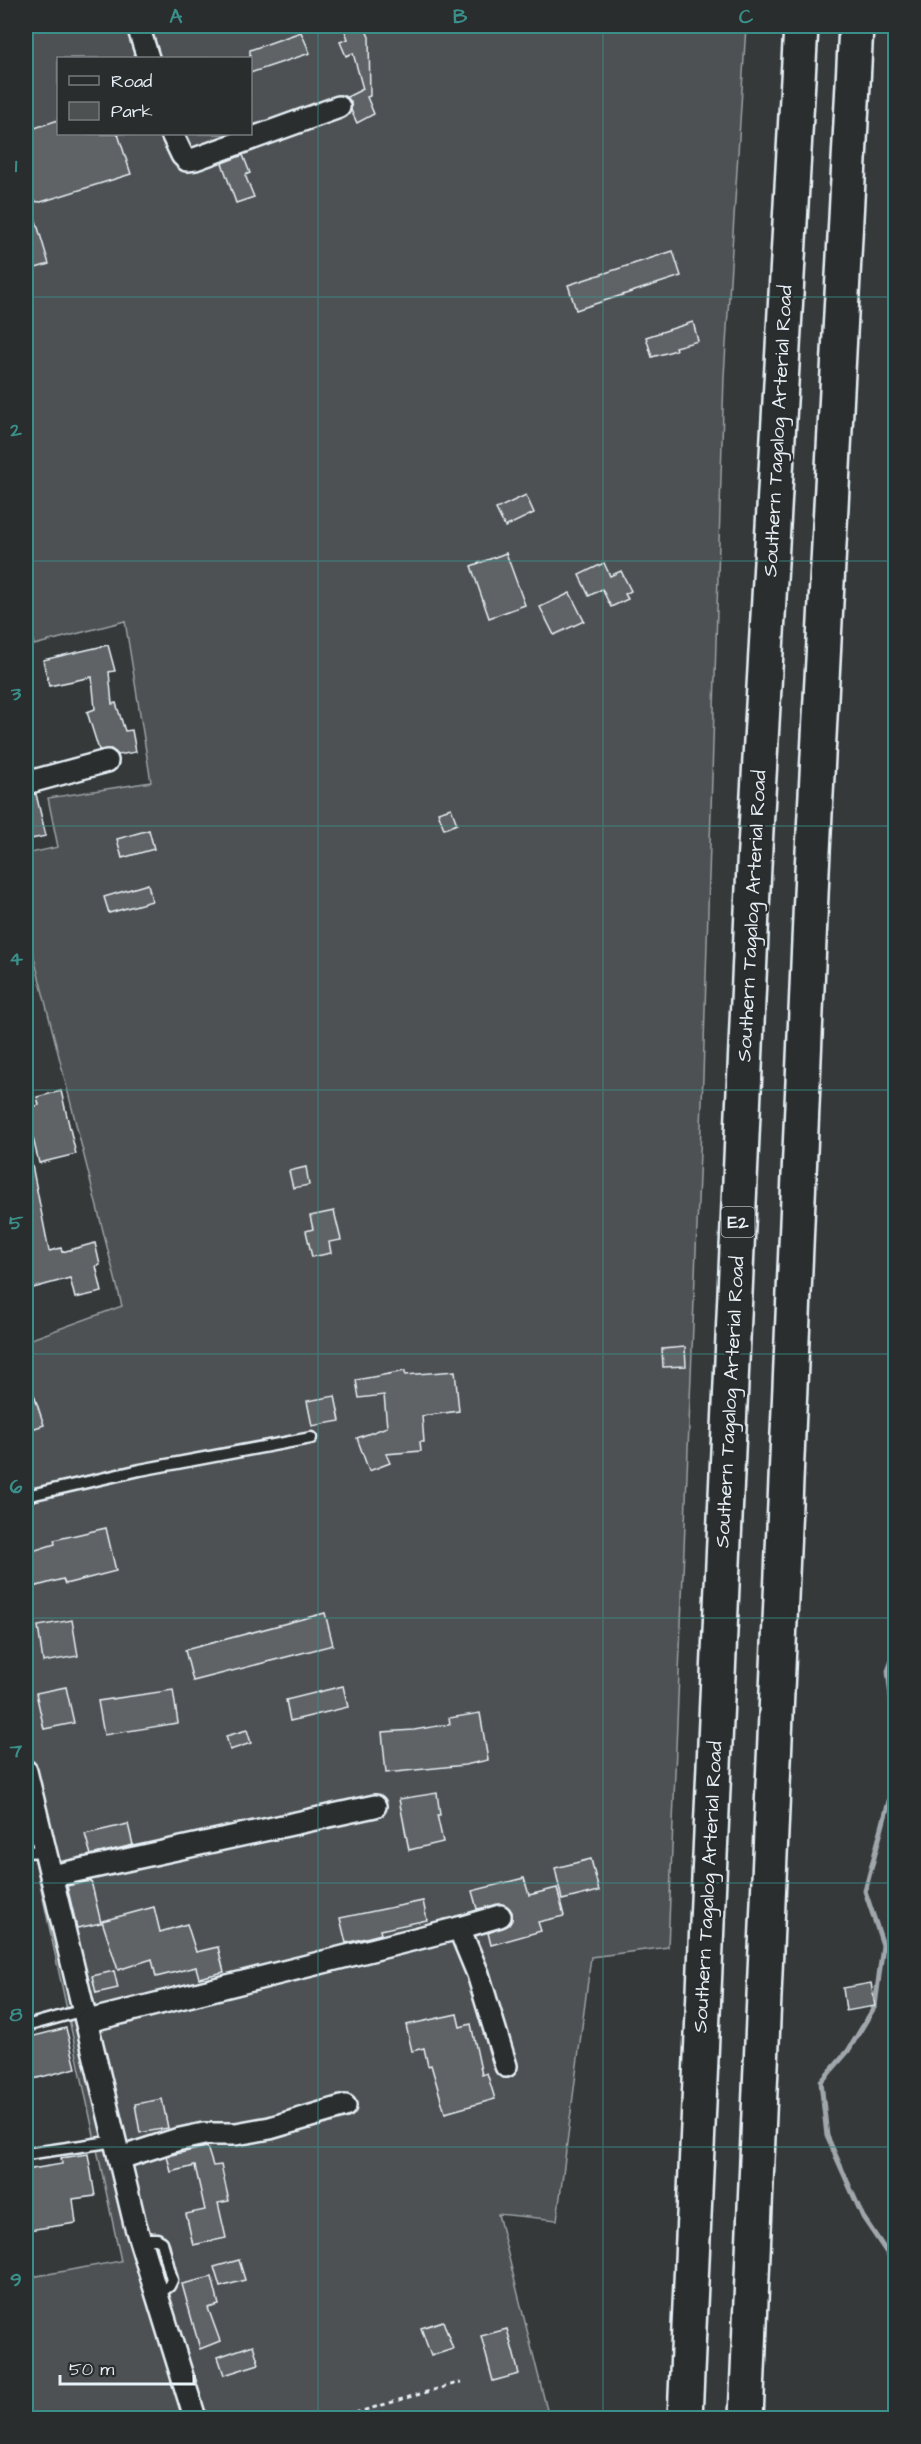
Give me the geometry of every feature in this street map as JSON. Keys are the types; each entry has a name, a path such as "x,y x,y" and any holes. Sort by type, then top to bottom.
{"highway":[{"name":"Southern Tagalog Arterial Road","path":"685,2418 753,878 801,26"},
{"path":"746,2418 812,883 856,26"}],"street":[{"path":"138,26 148,57"},
{"path":"172,135 182,155 187,160 195,159 339,107"},
{"path":"26,783 107,761"},
{"path":"26,1771 35,1852 52,1876 140,2239 195,2418"},
{"path":"52,1876 375,1806"},
{"path":"86,2015 459,1928 500,1916"},
{"path":"459,1928 478,1974 506,2066"},
{"path":"118,2150 204,2134 236,2134 270,2128 345,2106"}],"lane":[{"path":"26,1496 140,1470 311,1438"},
{"path":"26,2026 86,2015"},
{"path":"26,2154 118,2150"}],"path":[{"path":"338,2418 461,2382"}],"green space":[{"path":"26,26 746,26 724,376 703,1077 668,1947 591,1957 557,2220 498,2214 549,2418 26,2418 26,2278 121,2261 26,1819 26,1341 122,1306 26,926 26,854 58,847 48,798 151,782 125,621 34,645 26,612"}],"building":[{"path":"343,26 364,26 369,37 370,96 367,97 374,114 357,123 351,110 351,102 347,97 363,89 353,53 346,56 340,42 348,39"},
{"path":"301,32 310,53 252,72 250,50"},
{"path":"57,120 57,135 118,135 131,174 41,202 30,201 49,264 26,271 26,131"},
{"path":"243,155 250,173 245,175 254,197 236,203 222,163"},
{"path":"673,251 681,276 576,310 568,285"},
{"path":"693,322 698,341 675,347 676,350 652,357 646,337"},
{"path":"526,495 534,513 505,527 496,509"},
{"path":"506,553 525,605 489,618 471,566"},
{"path":"604,563 610,576 621,571 631,591 625,594 628,599 611,607 602,589 589,596 579,575"},
{"path":"570,593 584,621 554,635 540,607"},
{"path":"108,645 115,671 109,672 112,704 116,703 125,731 132,730 136,752 118,755 111,749 99,750 87,712 95,709 92,677 49,686 43,660"},
{"path":"36,794 46,836 26,840 26,795"},
{"path":"451,808 457,824 444,829 438,812"},
{"path":"149,830 154,849 122,858 117,839"},
{"path":"148,884 152,901 109,913 104,897"},
{"path":"61,1091 76,1154 39,1163 33,1138 26,1140 26,1109 39,1105 37,1097"},
{"path":"32,1165 49,1251 61,1248 62,1252 95,1243 100,1265 96,1266 102,1292 75,1298 70,1278 26,1290 26,1166"},
{"path":"306,1167 309,1185 293,1188 289,1171"},
{"path":"334,1211 341,1240 329,1242 331,1253 312,1257 306,1231 313,1229 310,1216"},
{"path":"685,1347 686,1366 663,1367 662,1349"},
{"path":"405,1371 405,1375 455,1371 459,1411 422,1416 424,1442 420,1442 421,1451 386,1454 390,1463 369,1471 357,1438 387,1427 384,1395 359,1398 356,1380"},
{"path":"26,1377 28,1377 44,1425 26,1431"},
{"path":"335,1396 340,1421 312,1426 307,1401"},
{"path":"106,1528 116,1571 65,1584 63,1579 26,1589 26,1553 55,1544 54,1540"},
{"path":"325,1613 333,1645 193,1681 185,1650"},
{"path":"72,1620 78,1656 43,1662 38,1626"},
{"path":"343,1686 348,1707 290,1721 286,1700"},
{"path":"66,1687 74,1723 44,1729 36,1693"},
{"path":"173,1690 178,1723 104,1735 98,1701"},
{"path":"480,1713 488,1760 465,1765 386,1773 382,1732 450,1724 449,1718"},
{"path":"247,1730 251,1743 230,1750 226,1736"},
{"path":"437,1793 440,1815 437,1815 443,1842 409,1850 399,1799"},
{"path":"128,1824 133,1845 91,1855 85,1834"},
{"path":"591,1859 599,1891 562,1900 555,1868"},
{"path":"524,1878 529,1895 557,1888 564,1916 538,1922 541,1931 491,1945 488,1933 509,1925 512,1912 502,1904 477,1909 472,1891"},
{"path":"91,1881 101,1923 77,1928 67,1886"},
{"path":"423,1901 427,1920 380,1930 381,1934 346,1943 340,1918"},
{"path":"154,1907 160,1932 187,1924 196,1952 218,1947 224,1972 199,1978 196,1967 156,1977 152,1959 118,1970 102,1921"},
{"path":"114,1971 118,1988 96,1993 92,1976"},
{"path":"871,1983 875,2006 846,2011 843,1988"},
{"path":"457,2014 460,2027 471,2024 482,2075 487,2073 495,2099 445,2113 424,2048 412,2051 406,2025"},
{"path":"66,2028 76,2068 26,2081 26,2038"},
{"path":"162,2099 168,2128 140,2133 135,2104"},
{"path":"207,2147 213,2166 221,2165 229,2201 218,2203 226,2238 193,2245 186,2214 205,2210 195,2166 171,2172 167,2156"},
{"path":"88,2154 95,2196 73,2199 76,2223 29,2230 26,2208 26,2170 62,2164 61,2158"},
{"path":"239,2260 245,2280 220,2287 214,2267"},
{"path":"212,2277 219,2305 208,2308 220,2341 200,2349 182,2284"},
{"path":"443,2321 453,2349 431,2356 421,2328"},
{"path":"507,2329 519,2374 493,2381 481,2336"},
{"path":"253,2345 259,2364 224,2375 218,2357"}],"waterway":[{"path":"896,1649 888,1671 896,1740"},
{"path":"896,1775 865,1891 883,1945 875,2006 848,2051 821,2082 827,2136 863,2217 896,2266"}]}
